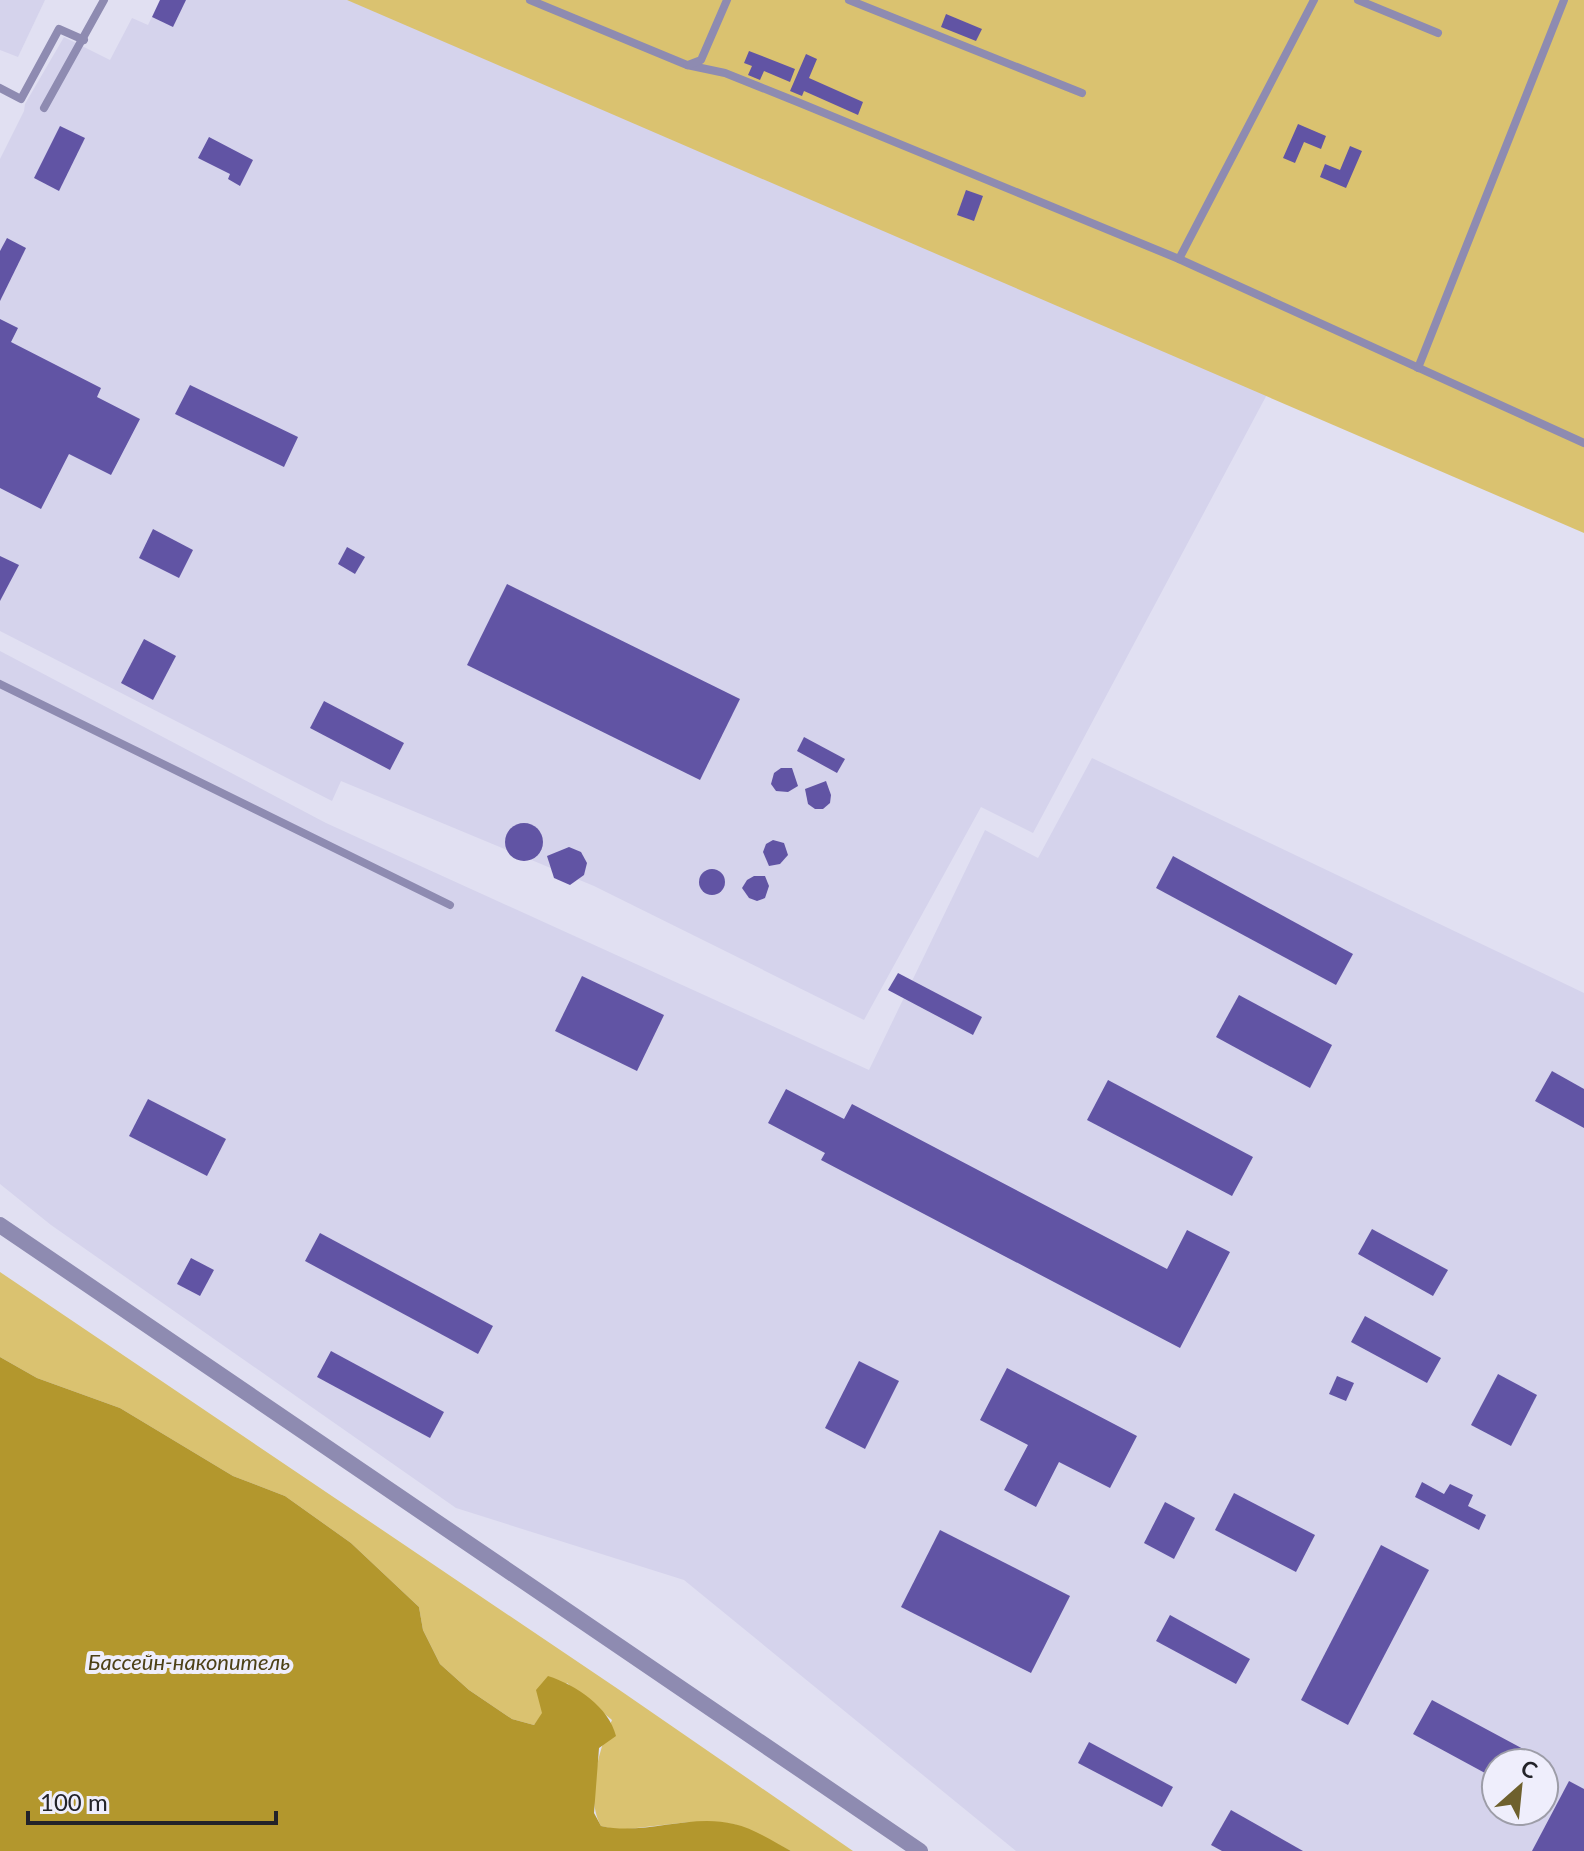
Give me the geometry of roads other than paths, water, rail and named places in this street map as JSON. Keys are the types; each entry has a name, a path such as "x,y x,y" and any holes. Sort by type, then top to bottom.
{"street":[{"path":"0,1225 920,1851"}],"lane":[{"path":"44,108 104,0"},
{"path":"530,0 687,65 725,73 1179,259 1584,443"},
{"path":"687,65 701,60 727,0"},
{"path":"849,0 1082,93"},
{"path":"1179,259 1314,0"},
{"path":"1358,0 1438,33"},
{"path":"1418,368 1564,0"},
{"path":"0,88 21,99 59,29 84,40"},
{"path":"0,684 450,905"}],"water":[{"name":"Бассейн-накопитель","path":"0,1357 37,1378 120,1408 233,1476 285,1496 351,1543 419,1607 423,1630 440,1664 469,1690 512,1719 534,1725 542,1713 536,1690 548,1676 590,1698 606,1716 616,1736 599,1748 594,1813 601,1826 634,1828 717,1821 749,1829 791,1851 0,1851"}]}
